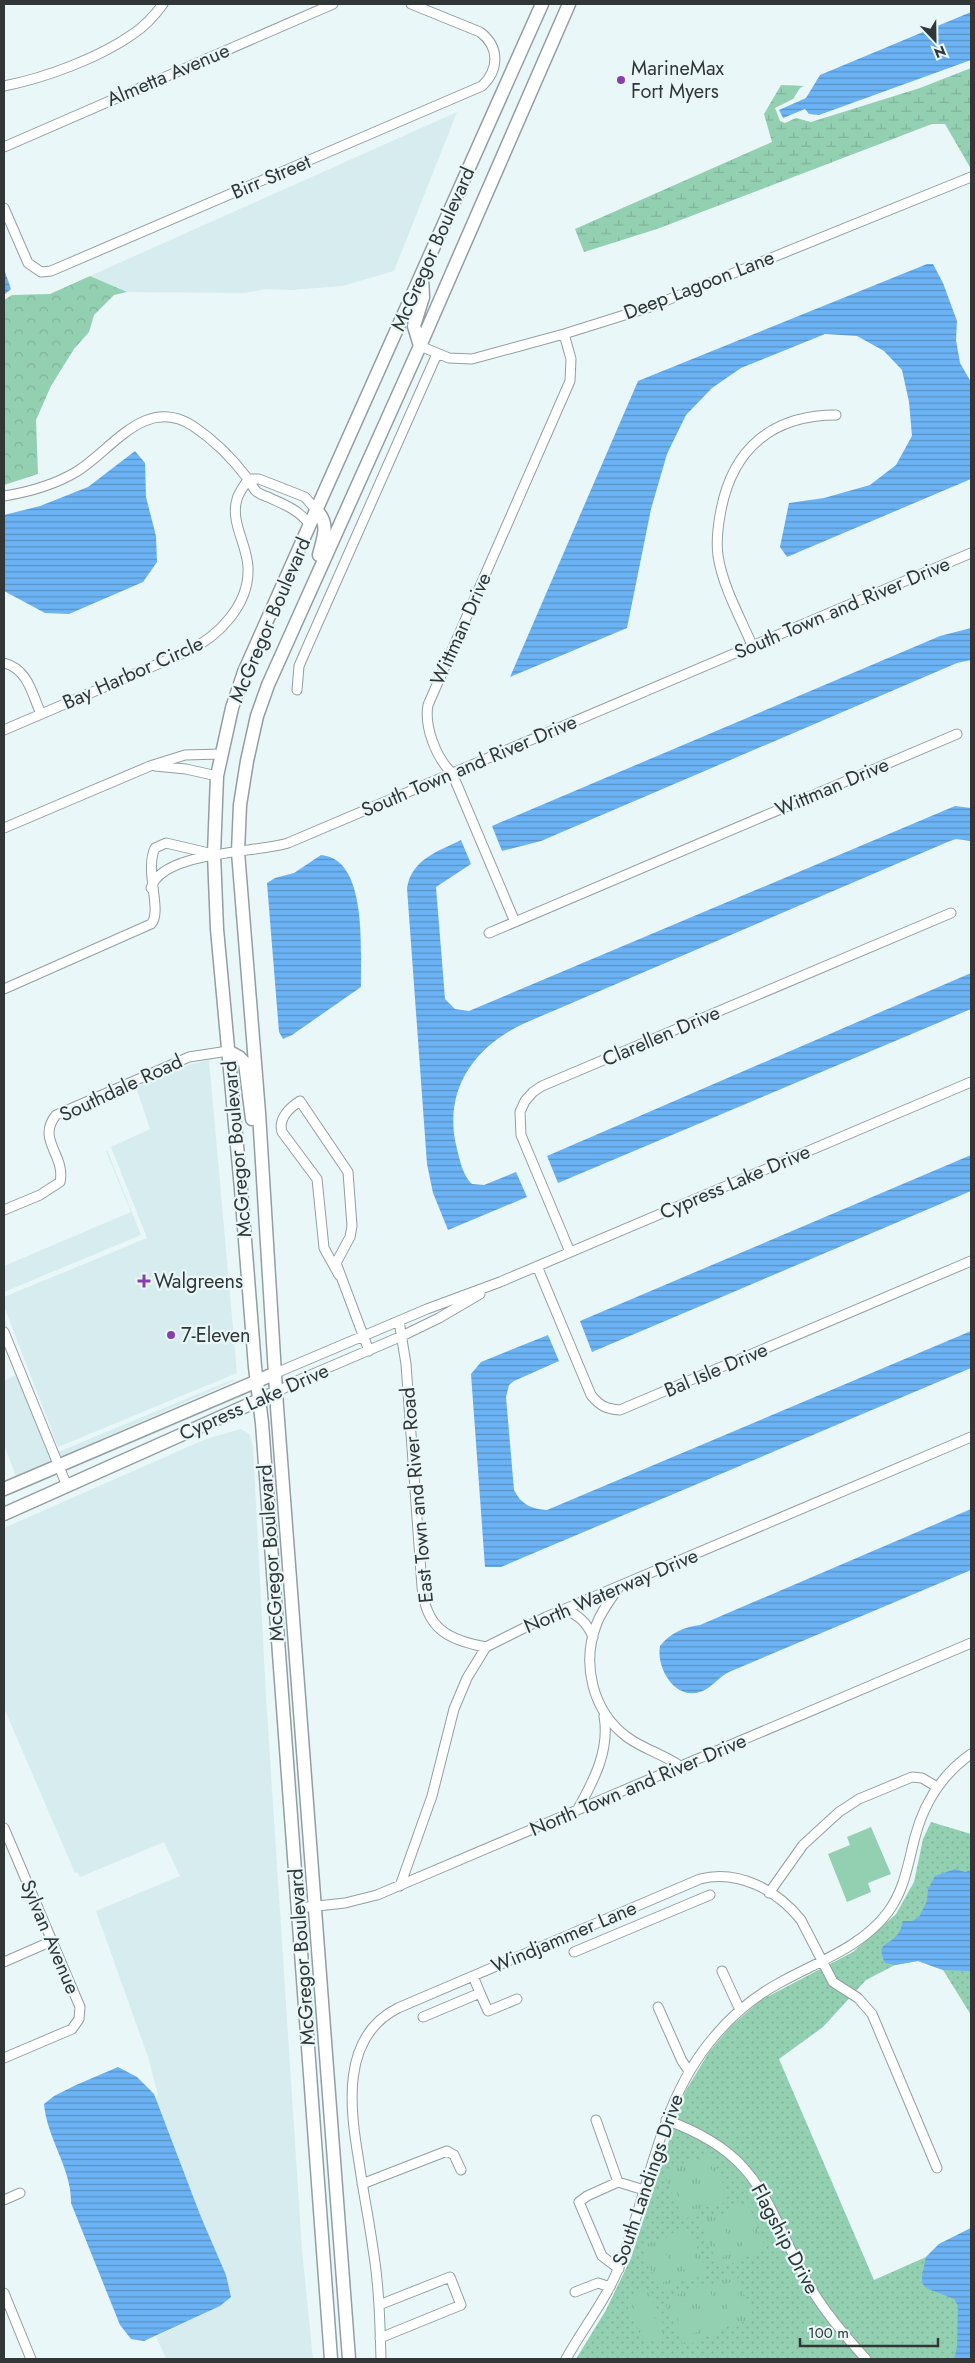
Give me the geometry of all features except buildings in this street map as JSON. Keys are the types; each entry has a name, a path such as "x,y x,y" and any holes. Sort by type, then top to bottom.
{"main road":[{"name":"McGregor Boulevard","path":"331,2359 299,1908 259,1400 217,929 214,854 217,776 232,708 244,672 542,4"},
{"name":"McGregor Boulevard","path":"349,2359 238,852 240,805 257,716 268,685 420,346 569,4"},
{"path":"420,346 414,326 423,297 422,274"},
{"path":"309,593 326,527 317,511"},
{"path":"228,1051 245,1063 255,1148 262,1162"},
{"name":"Cypress Lake Drive","path":"4,1489 276,1373"},
{"name":"Cypress Lake Drive","path":"4,1514 277,1392"}],"street":[{"path":"4,86 54,71 116,45 135,33 164,4"},
{"name":"Almetta Avenue","path":"4,147 333,4"},
{"name":"Birr Street","path":"4,208 28,263 41,272 51,271 482,86 494,70 496,56 487,37 480,32 411,4"},
{"name":"Deep Lagoon Lane","path":"420,346 437,354 472,359 564,334 650,307 971,177"},
{"name":"Wittman Drive","path":"514,922 452,773 444,765 428,726 426,716 428,704 569,386 572,369 564,334"},
{"path":"297,690 299,666 437,354"},
{"path":"752,645 724,579 718,555 718,528 727,486 740,459 756,442 774,429 794,420 814,416 836,415"},
{"path":"4,496 30,491 61,480 96,458 134,426 149,418 159,417 179,419 193,426 218,446 248,479 257,492 296,511 310,525"},
{"path":"248,479 259,479 305,498 317,511"},
{"name":"Bay Harbor Circle","path":"4,730 186,652 202,644 223,627 242,598 247,580 247,556 236,513 237,499 248,479"},
{"name":"South Town and River Drive","path":"151,888 162,872 214,854 265,849 288,843 971,553"},
{"path":"4,663 19,670 25,678 41,714"},
{"name":"Wittman Drive","path":"489,932 957,734"},
{"path":"4,828 150,766 185,756 222,754"},
{"path":"150,766 186,769 217,776"},
{"path":"4,989 147,927 155,918 151,888 152,854 155,848 166,844 214,854"},
{"name":"Clarellen Drive","path":"570,1252 521,1134 520,1112 525,1101 533,1092 551,1082 951,913"},
{"name":"Southdale Road","path":"4,1210 40,1195 60,1182 62,1172 47,1132 50,1122 56,1115 189,1057 203,1053 228,1051"},
{"name":"Cypress Lake Drive","path":"276,1373 399,1320 500,1282 971,1082"},
{"path":"339,1275 324,1248 317,1179 280,1127 286,1113 300,1102 348,1172 352,1226 350,1237 336,1263 369,1351"},
{"name":"Bal Isle Drive","path":"537,1266 591,1395 598,1404 608,1409 620,1410 971,1261"},
{"name":"Cypress Lake Drive","path":"277,1392 298,1380 369,1351 439,1318 500,1282"},
{"name":"East Town and River Road","path":"399,1320 402,1336 422,1587 426,1609 434,1623 447,1635 468,1644 486,1647"},
{"path":"4,1332 66,1486"},
{"name":"North Waterway Drive","path":"486,1647 524,1627 971,1437"},
{"path":"578,1810 602,1760 606,1727 603,1712 590,1675 589,1660 593,1637 603,1610 620,1587"},
{"path":"565,1610 577,1614 589,1627 593,1637"},
{"name":"North Town and River Drive","path":"299,1908 365,1899 400,1886 971,1643"},
{"path":"400,1886 432,1796 454,1708 468,1678 486,1647"},
{"path":"603,1712 628,1738 646,1748 666,1755 680,1766"},
{"name":"South Landings Drive","path":"566,2359 619,2269 666,2120 675,2097 689,2071 714,2036 740,2010 779,1983 863,1938 880,1921 894,1902 907,1871 917,1828 926,1806 937,1787 955,1767 971,1754"},
{"path":"770,1893 803,1845 849,1804 912,1777 922,1778 937,1787"},
{"name":"Sylvan Avenue","path":"4,1828 80,2007 79,2019 72,2029 4,2058"},
{"name":"Windjammer Lane","path":"381,2359 374,2249 352,2123 351,2089 355,2066 366,2037 389,2012 711,1876 735,1876 770,1893 786,1904 801,1920 833,1982 858,1998 872,2014 938,2168"},
{"path":"574,1952 710,1896"},
{"path":"604,1920 612,1936"},
{"path":"4,1962 52,1941"},
{"path":"722,1971 740,2010"},
{"path":"473,1976 488,2011 517,1999"},
{"path":"423,2017 480,1993"},
{"path":"658,2007 682,2061 689,2071"},
{"path":"596,2120 618,2182"},
{"name":"Flagship Drive","path":"666,2120 706,2136 742,2164 767,2200 811,2288 824,2308 866,2359"},
{"path":"362,2184 447,2151 454,2155 461,2170"},
{"path":"619,2269 602,2256 579,2202 587,2196 618,2182 644,2190"},
{"path":"4,2200 20,2194"},
{"path":"379,2305 450,2277 462,2305 380,2338"},
{"path":"576,2292 598,2283 610,2287"},
{"path":"4,2293 31,2359"}],"shaded area":[{"path":"457,112 394,271 342,286 291,290 265,289 245,293 127,292 90,276"},
{"path":"209,1060 237,1373 58,1447 4,1306 4,1297 147,1238 111,1147 150,1129 136,1087 188,1065"},
{"path":"107,1150 141,1235 4,1292 4,1266 131,1212"},
{"path":"4,1318 54,1449 58,1452 234,1379 234,1381 16,1476 4,1445 4,1381 20,1373 4,1341"},
{"path":"241,1429 250,1435 253,1447 266,1697 302,2250 313,2359 166,2359 156,2336 220,2306 201,2217 155,2098 158,2095 148,2057 96,1911 180,1876 164,1842 80,1877 77,1872 75,1873 4,1708 4,1528 206,1439"}],"green space":[{"path":"971,68 971,169 945,124 932,124 657,229 584,252 575,229 772,142 764,114 781,85 804,86 800,88 793,99 775,108 780,121 785,123 796,118 811,122 920,88"},
{"path":"90,276 127,292 114,295 94,315 89,332 74,349 51,386 36,420 38,474 4,485 4,300 12,295 50,294"},
{"path":"931,1822 971,1834 971,2015 943,1970 918,1961 895,1965 866,1980 823,2027 779,2059 874,2280 926,2257 939,2244 971,2228 971,2359 576,2359 606,2310 631,2258 685,2092 709,2052 730,2027 761,2000 853,1952 896,1914 914,1882 923,1839"},
{"path":"871,1827 891,1874 868,1883 871,1892 847,1902 828,1854 850,1845 847,1837"},
{"path":"706,2155 712,2157 728,2196 726,2201 711,2208 705,2206 703,2211 687,2218 682,2216 665,2177 668,2171 683,2165 689,2167 691,2162"},
{"path":"709,2164 722,2194 708,2200 695,2169"},
{"path":"686,2173 699,2204 685,2209 672,2179"},
{"path":"743,2204 748,2206 764,2245 762,2250 746,2257 741,2255 739,2260 723,2267 718,2264 701,2226 703,2220 720,2213 724,2216 726,2211"},
{"path":"745,2212 758,2243 744,2248 731,2218"},
{"path":"722,2222 734,2252 720,2258 708,2228"},
{"path":"684,2228 690,2231 706,2269 703,2275 688,2281 682,2279 680,2284 665,2291 659,2289 643,2250 645,2245 660,2238 666,2240 668,2235"},
{"path":"687,2237 699,2267 686,2273 673,2243"},
{"path":"663,2247 676,2277 662,2283 650,2253"},
{"path":"731,2273 736,2275 752,2314 750,2319 734,2326 729,2324 726,2329 711,2335 705,2333 703,2339 688,2345 682,2343 666,2305 668,2299 684,2292 689,2295 691,2290 707,2283 713,2285 715,2280"},
{"path":"733,2281 746,2312 732,2318 719,2287"},
{"path":"644,2291 649,2293 666,2331 663,2337 648,2343 643,2341 626,2303 629,2297"},
{"path":"710,2291 722,2321 708,2327 696,2297"},
{"path":"647,2299 659,2329 645,2335 633,2305"},
{"path":"686,2301 699,2331 685,2337 673,2307"}],"water":[{"path":"971,12 971,60 819,115 809,114 805,109 783,118 779,110 806,98 820,75"},
{"path":"927,264 933,264 943,283 957,321 956,340 960,363 971,382 971,479 787,557 780,547 789,503 824,498 870,485 896,465 912,436 909,402 902,370 884,351 857,336 825,334 741,368 712,388 686,415 667,454 651,509 627,628 510,677 638,381"},
{"path":"4,269 11,289 4,295"},
{"path":"135,451 145,463 146,497 156,536 157,562 143,582 69,614 45,613 4,591 4,515 40,506 88,487"},
{"path":"971,628 971,660 957,663 541,841 502,851 492,826 940,636"},
{"path":"955,806 971,808 971,841 956,839 950,841 525,1023 491,1044 466,1073 458,1090 454,1108 457,1149 464,1173 472,1184 484,1185 516,1172 527,1197 448,1230 433,1193 427,1164 407,888 414,870 420,863 461,840 471,864 436,887 445,999 455,1009 469,1011"},
{"path":"321,855 336,860 347,873 354,890 359,910 361,931 361,987 292,1035 283,1039 279,1032 267,883 275,878 294,873"},
{"path":"971,973 971,1009 558,1183 547,1156"},
{"path":"971,1155 971,1191 592,1352 580,1321"},
{"path":"971,1331 971,1368 501,1567 485,1567 471,1374 481,1362 548,1335 559,1361 514,1381 509,1385 506,1397 514,1490 527,1505 547,1510"},
{"path":"971,1509 971,1570 729,1672 700,1692 682,1691 669,1680 664,1672 661,1663 660,1646 678,1631 700,1625"},
{"path":"955,1869 965,1872 971,1870 971,1971 943,1970 918,1961 895,1965 885,1963 882,1956 882,1948 898,1934 903,1921 912,1921 919,1917 927,1901 928,1889 935,1876"},
{"path":"118,2067 137,2077 154,2094 201,2217 226,2275 231,2297 220,2306 144,2341 131,2339 120,2325 71,2203 68,2178 46,2117 44,2104 54,2096 76,2085"},
{"path":"971,2228 971,2359 954,2359 957,2347 958,2306 954,2299 926,2288 922,2283 922,2276 926,2257 939,2244"}],"place":[{"name":"MarineMax Fort Myers","path":"621,80"},
{"name":"Walgreens","path":"144,1281"},
{"name":"7-Eleven","path":"171,1335"}]}
